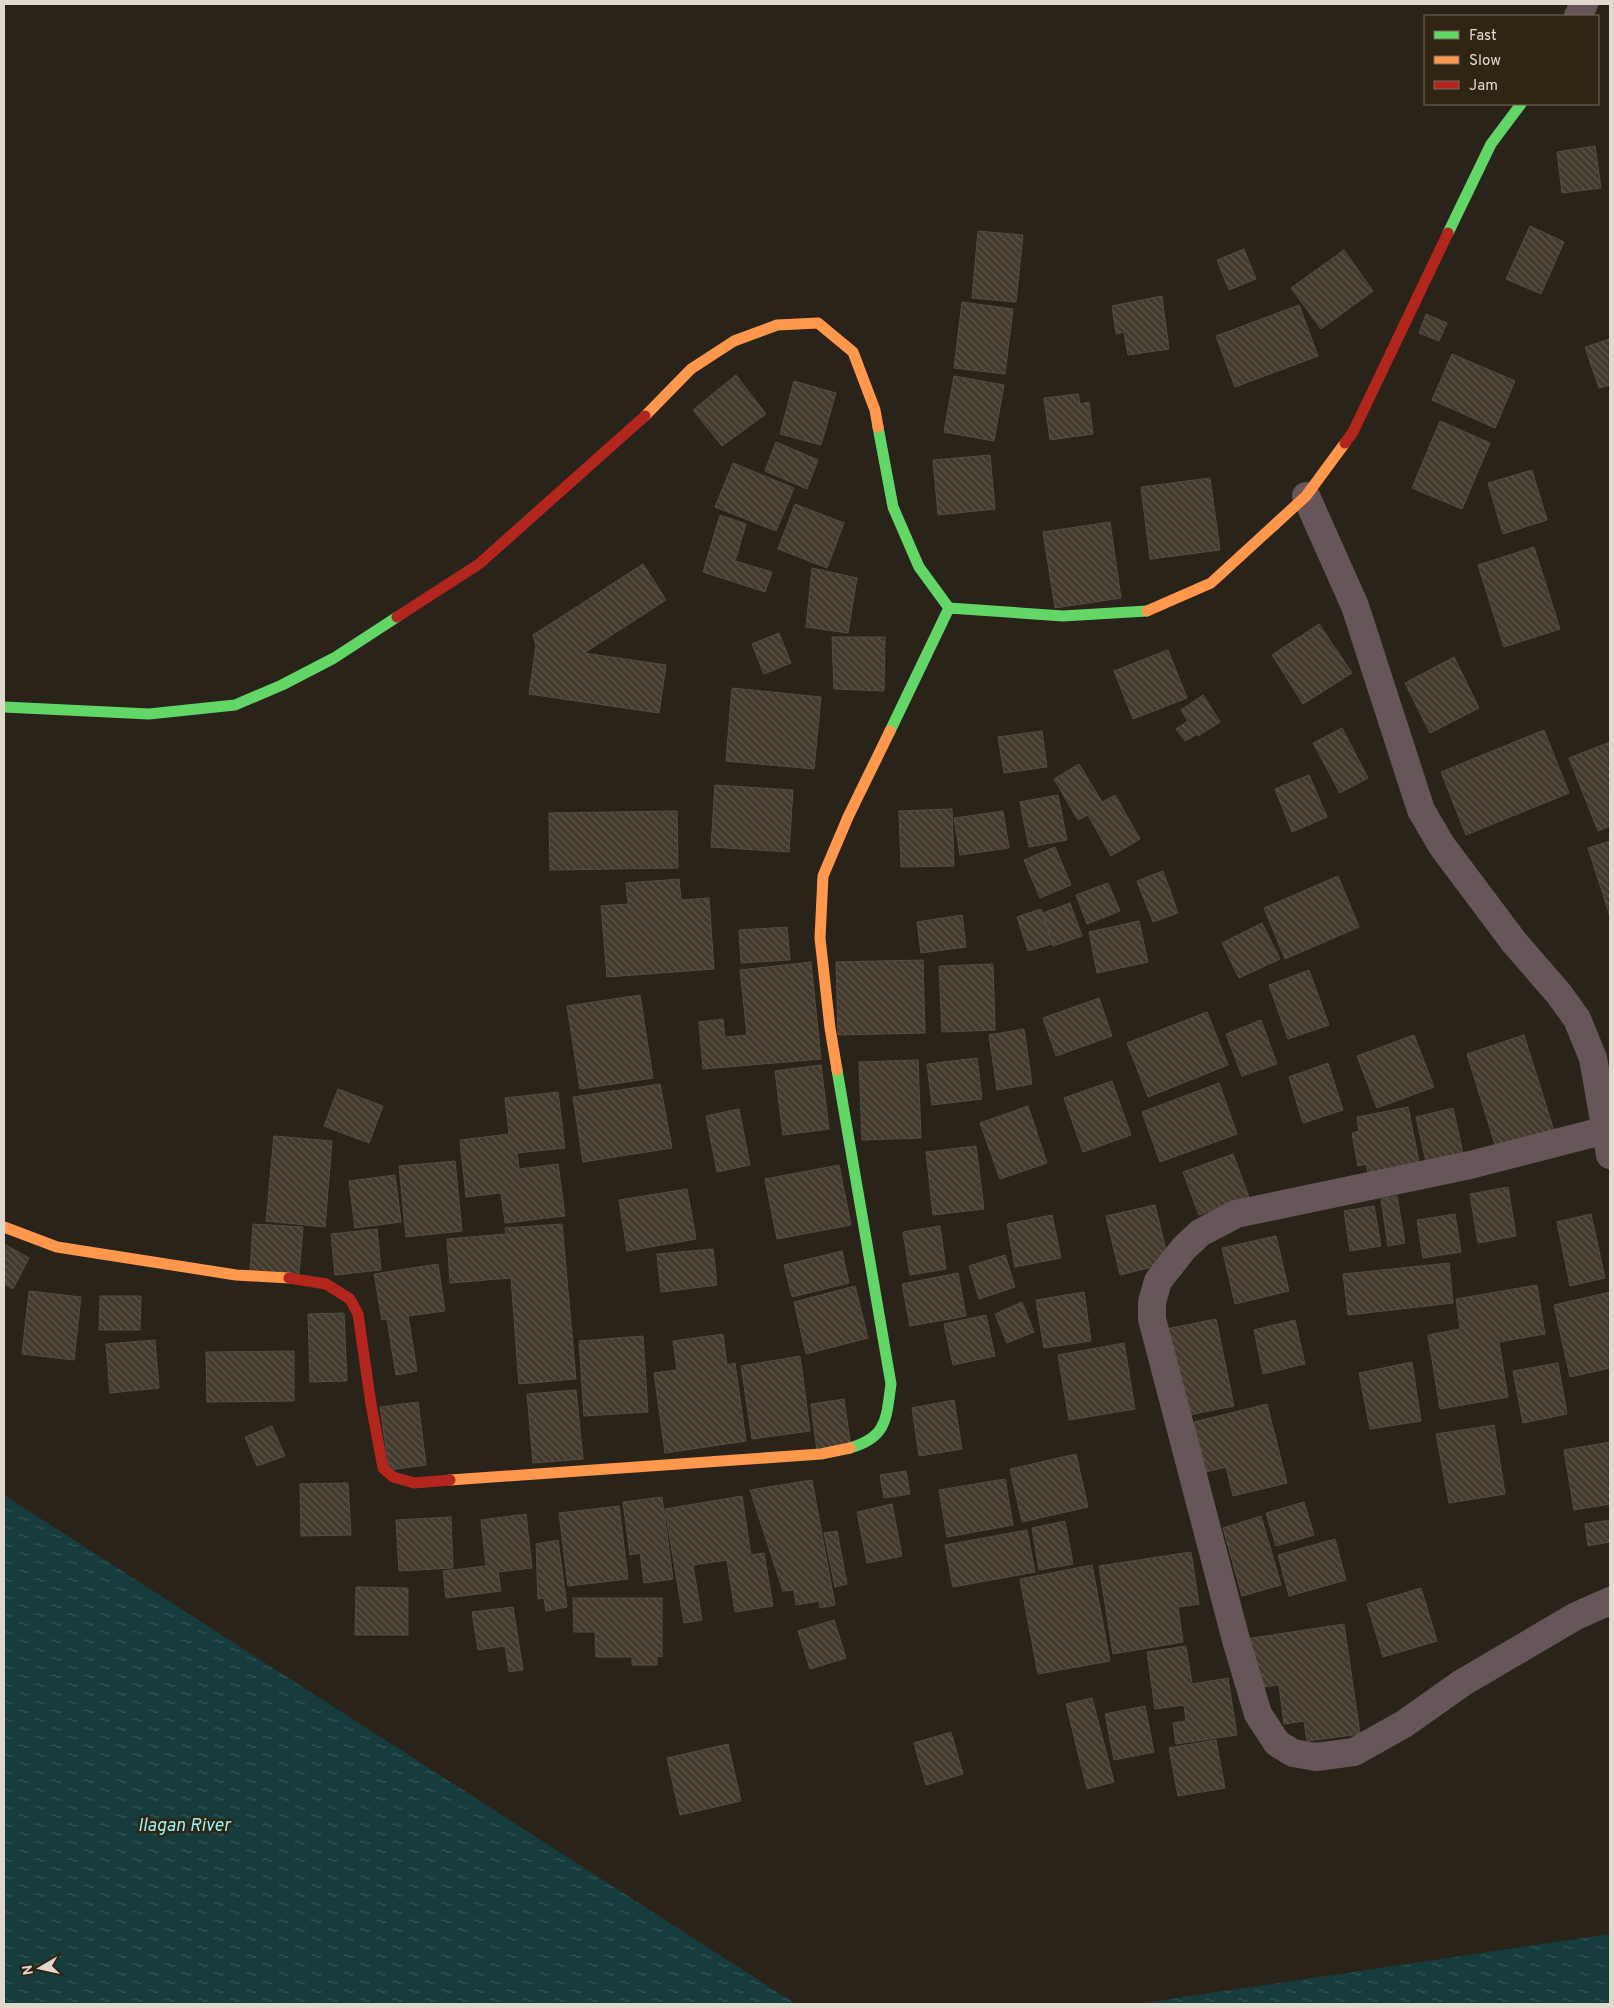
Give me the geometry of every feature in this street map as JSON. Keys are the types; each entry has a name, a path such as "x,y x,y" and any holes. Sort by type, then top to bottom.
{"street":[{"path":"4,707 150,714 235,705 282,685 334,658 479,564 632,428 692,370 734,341 776,325 818,323 853,352 875,410 893,507 919,567 949,608 1063,616 1146,612 1211,583 1306,496 1353,432 1491,144 1520,105"},
{"path":"1306,496 1355,606 1421,810 1448,853 1514,942 1559,994 1577,1019 1593,1058 1608,1142 1470,1165 1236,1214 1200,1233 1179,1254 1158,1281 1152,1302 1152,1319 1236,1640 1258,1714 1277,1743 1293,1753 1316,1757 1354,1752 1404,1724 1478,1674 1576,1616 1610,1602"},
{"path":"4,1228 57,1247 236,1275 303,1279 326,1284 350,1299 358,1314 371,1404 383,1468 393,1477 414,1483 821,1454 855,1447 873,1439 885,1423 891,1384 830,1028 820,938 823,876 848,817 949,608"}],"water":[{"name":"Ilagan River","path":"4,1495 796,2004 4,2004"},
{"path":"1610,1934 1610,2004 1140,2004 1156,2001"}],"building":[{"path":"1595,146 1601,188 1562,193 1557,152"},
{"path":"1530,226 1564,242 1541,294 1506,279"},
{"path":"978,231 1023,235 1016,302 972,298"},
{"path":"1244,249 1256,279 1229,290 1217,260"},
{"path":"1344,250 1373,291 1321,329 1291,288"},
{"path":"1162,296 1169,349 1128,355 1124,332 1116,334 1112,306"},
{"path":"962,302 1013,309 1005,374 954,368"},
{"path":"1299,305 1318,356 1235,387 1216,336"},
{"path":"1426,314 1447,323 1439,341 1419,333"},
{"path":"1610,339 1610,385 1599,388 1585,347"},
{"path":"1452,354 1515,381 1495,428 1432,400"},
{"path":"736,375 766,414 722,446 693,410"},
{"path":"954,376 1004,385 994,441 944,432"},
{"path":"794,381 836,393 821,445 780,434"},
{"path":"1078,394 1080,404 1089,402 1093,434 1050,440 1044,398"},
{"path":"1440,421 1490,443 1462,509 1412,488"},
{"path":"776,442 818,460 807,489 765,471"},
{"path":"990,455 995,509 938,515 933,460"},
{"path":"733,463 794,488 776,531 715,507"},
{"path":"1532,470 1547,520 1503,534 1488,483"},
{"path":"1210,478 1220,550 1150,559 1141,487"},
{"path":"795,504 844,523 827,568 778,549"},
{"path":"720,515 746,524 735,561 772,572 765,592 703,572"},
{"path":"1110,522 1121,598 1055,608 1043,532"},
{"path":"1534,547 1560,629 1504,647 1478,565"},
{"path":"643,564 666,600 584,653 666,665 659,713 529,694 536,646 533,635"},
{"path":"812,568 857,578 848,633 806,627"},
{"path":"1319,624 1352,673 1303,704 1272,655"},
{"path":"779,633 791,663 764,674 752,644"},
{"path":"832,637 885,637 884,691 834,689"},
{"path":"1168,650 1187,698 1133,719 1114,671"},
{"path":"1454,657 1479,708 1430,733 1405,683"},
{"path":"732,688 821,697 814,769 726,761"},
{"path":"1203,695 1220,722 1198,736 1197,734 1185,741 1176,729 1188,721 1181,710"},
{"path":"1342,728 1368,778 1340,793 1313,743"},
{"path":"1544,730 1569,793 1466,835 1441,772"},
{"path":"1042,731 1047,767 1004,773 998,737"},
{"path":"1610,742 1610,826 1598,831 1569,758"},
{"path":"1079,764 1102,802 1115,795 1140,839 1111,856 1088,815 1078,820 1054,779"},
{"path":"1309,775 1327,817 1292,832 1275,789"},
{"path":"715,785 793,790 789,852 711,847"},
{"path":"1058,795 1067,840 1029,847 1020,802"},
{"path":"952,809 954,866 901,867 899,811"},
{"path":"677,811 678,868 550,870 549,813"},
{"path":"1003,811 1009,848 960,855 954,818"},
{"path":"1610,841 1610,916 1588,848"},
{"path":"1055,847 1071,885 1040,898 1024,860"},
{"path":"1163,871 1178,913 1153,922 1137,881"},
{"path":"1338,876 1359,927 1285,959 1264,908"},
{"path":"679,879 681,900 709,898 714,969 607,977 601,906 628,904 626,883"},
{"path":"1108,883 1120,911 1087,924 1076,895"},
{"path":"1070,903 1082,936 1053,946 1043,913"},
{"path":"1041,909 1052,944 1028,951 1017,917"},
{"path":"962,915 966,947 921,953 917,922"},
{"path":"1139,921 1148,962 1097,973 1089,932"},
{"path":"1262,923 1280,959 1239,978 1222,943"},
{"path":"787,927 790,960 741,963 739,930"},
{"path":"923,960 925,1033 838,1035 836,962"},
{"path":"811,962 821,1059 703,1069 699,1022 723,1019 725,1037 747,1035 740,970"},
{"path":"993,964 995,1030 942,1032 939,966"},
{"path":"1309,970 1329,1025 1288,1039 1269,985"},
{"path":"640,995 653,1078 580,1089 567,1006"},
{"path":"1099,998 1112,1036 1056,1056 1043,1018"},
{"path":"1207,1012 1228,1065 1148,1097 1127,1043"},
{"path":"1261,1020 1277,1064 1242,1076 1226,1034"},
{"path":"1024,1029 1032,1084 997,1090 989,1035"},
{"path":"1414,1035 1434,1087 1377,1108 1357,1056"},
{"path":"1524,1035 1555,1134 1497,1151 1467,1054"},
{"path":"977,1058 982,1099 932,1105 927,1064"},
{"path":"918,1060 921,1138 862,1140 859,1062"},
{"path":"1328,1063 1343,1110 1303,1123 1289,1077"},
{"path":"821,1065 829,1129 783,1135 775,1071"},
{"path":"1112,1081 1131,1135 1083,1152 1064,1098"},
{"path":"1219,1083 1237,1134 1160,1162 1142,1112"},
{"path":"660,1084 672,1148 583,1162 573,1097"},
{"path":"338,1089 383,1106 369,1143 324,1126"},
{"path":"558,1092 565,1148 517,1153 519,1169 558,1164 565,1216 505,1223 501,1193 466,1197 460,1140 509,1134 505,1098"},
{"path":"1028,1106 1047,1163 1000,1179 980,1123"},
{"path":"1408,1107 1421,1172 1370,1182 1366,1164 1358,1166 1352,1133 1359,1131 1357,1117"},
{"path":"1453,1108 1464,1158 1427,1166 1416,1117"},
{"path":"739,1109 750,1165 717,1172 706,1116"},
{"path":"274,1136 332,1141 325,1227 266,1221"},
{"path":"976,1146 984,1209 933,1215 926,1152"},
{"path":"1233,1154 1249,1197 1199,1215 1183,1172"},
{"path":"455,1161 462,1231 406,1237 399,1166"},
{"path":"839,1165 851,1225 777,1239 765,1179"},
{"path":"395,1175 401,1222 355,1228 349,1181"},
{"path":"1508,1187 1516,1236 1478,1243 1470,1194"},
{"path":"687,1189 696,1239 627,1251 619,1200"},
{"path":"1397,1196 1405,1243 1388,1246 1381,1199"},
{"path":"1155,1205 1169,1263 1120,1275 1106,1216"},
{"path":"1374,1206 1381,1246 1350,1251 1344,1211"},
{"path":"1455,1214 1461,1252 1423,1258 1417,1220"},
{"path":"1591,1214 1605,1278 1570,1286 1557,1222"},
{"path":"1052,1215 1061,1258 1015,1267 1007,1224"},
{"path":"253,1224 303,1227 299,1275 250,1271"},
{"path":"562,1224 576,1379 519,1384 511,1278 450,1283 447,1239 506,1234 505,1228"},
{"path":"940,1226 946,1269 910,1275 903,1232"},
{"path":"377,1229 381,1270 335,1275 331,1234"},
{"path":"1276,1236 1289,1291 1235,1304 1222,1248"},
{"path":"4,1244 29,1258 13,1289 4,1284"},
{"path":"713,1249 717,1285 661,1292 657,1254"},
{"path":"842,1251 849,1283 792,1297 784,1265"},
{"path":"1005,1255 1015,1287 979,1299 969,1266"},
{"path":"1449,1263 1453,1303 1348,1315 1343,1274"},
{"path":"438,1264 445,1311 408,1316 417,1371 396,1375 387,1319 382,1320 374,1274"},
{"path":"958,1273 966,1316 910,1326 902,1284"},
{"path":"1537,1285 1545,1334 1499,1342 1508,1397 1440,1409 1428,1335 1460,1329 1456,1299"},
{"path":"855,1286 868,1338 806,1354 794,1302"},
{"path":"29,1291 81,1297 74,1360 22,1354"},
{"path":"1084,1292 1091,1341 1044,1348 1036,1300"},
{"path":"1610,1292 1610,1368 1570,1377 1554,1305"},
{"path":"100,1296 141,1296 140,1330 99,1330"},
{"path":"1022,1302 1034,1332 1007,1343 995,1314"},
{"path":"344,1313 347,1381 310,1382 308,1314"},
{"path":"986,1315 995,1356 953,1365 944,1324"},
{"path":"1216,1319 1234,1406 1184,1416 1166,1329"},
{"path":"1295,1320 1305,1364 1263,1374 1254,1330"},
{"path":"723,1334 727,1365 735,1363 746,1441 665,1453 654,1373 677,1370 673,1341"},
{"path":"643,1336 648,1412 584,1416 579,1341"},
{"path":"155,1340 159,1388 110,1393 106,1344"},
{"path":"1124,1343 1135,1409 1069,1420 1058,1355"},
{"path":"294,1351 294,1401 207,1402 206,1352"},
{"path":"800,1356 810,1431 752,1439 741,1366"},
{"path":"1412,1362 1421,1421 1370,1429 1359,1373"},
{"path":"1558,1363 1567,1414 1523,1423 1513,1371"},
{"path":"576,1390 583,1459 533,1463 527,1394"},
{"path":"844,1399 851,1447 817,1452 811,1404"},
{"path":"954,1400 962,1449 919,1456 912,1408"},
{"path":"418,1402 426,1465 389,1470 380,1407"},
{"path":"1267,1404 1287,1483 1233,1496 1226,1467 1206,1472 1194,1422"},
{"path":"1494,1425 1505,1494 1449,1503 1436,1434"},
{"path":"272,1426 285,1456 257,1466 245,1437"},
{"path":"1610,1442 1610,1504 1574,1510 1564,1450"},
{"path":"1076,1454 1088,1507 1022,1522 1010,1469"},
{"path":"906,1471 910,1494 884,1498 880,1475"},
{"path":"1005,1479 1013,1525 947,1537 939,1490"},
{"path":"812,1480 835,1605 820,1608 819,1601 796,1605 794,1590 783,1591 750,1490"},
{"path":"348,1483 351,1535 301,1536 300,1484"},
{"path":"742,1496 751,1555 764,1553 773,1606 735,1612 727,1560 693,1565 702,1620 684,1623 665,1509"},
{"path":"662,1497 673,1579 644,1583 640,1553 630,1555 623,1502"},
{"path":"1304,1502 1314,1535 1276,1546 1266,1513"},
{"path":"892,1504 902,1556 867,1563 857,1512"},
{"path":"619,1506 628,1579 568,1586 559,1513"},
{"path":"526,1514 532,1568 498,1572 501,1591 446,1598 443,1571 486,1566 481,1520"},
{"path":"1261,1516 1281,1585 1242,1596 1223,1528"},
{"path":"451,1517 453,1568 399,1571 396,1520"},
{"path":"1610,1520 1610,1542 1588,1546 1585,1524"},
{"path":"1065,1521 1073,1564 1039,1570 1032,1528"},
{"path":"1027,1530 1035,1572 953,1587 945,1545"},
{"path":"837,1531 847,1584 835,1587 824,1533"},
{"path":"1335,1539 1346,1580 1289,1596 1278,1555"},
{"path":"558,1540 567,1607 546,1611 544,1598 538,1599 536,1544"},
{"path":"1191,1552 1199,1604 1178,1607 1183,1642 1113,1654 1099,1566"},
{"path":"1092,1565 1110,1661 1038,1674 1020,1579"},
{"path":"356,1587 408,1588 408,1635 355,1635"},
{"path":"1421,1588 1437,1641 1383,1657 1367,1604"},
{"path":"573,1598 662,1598 662,1657 657,1656 657,1665 632,1665 632,1657 596,1657 595,1632 574,1632"},
{"path":"513,1607 523,1670 509,1672 505,1646 478,1650 472,1612"},
{"path":"834,1620 846,1658 810,1669 798,1631"},
{"path":"1344,1624 1360,1734 1307,1741 1304,1721 1284,1724 1279,1685 1254,1688 1246,1639"},
{"path":"1186,1646 1192,1684 1228,1678 1237,1735 1176,1744 1173,1723 1186,1721 1184,1705 1155,1709 1147,1652"},
{"path":"1092,1698 1114,1782 1087,1789 1066,1704"},
{"path":"1145,1706 1154,1752 1114,1760 1105,1714"},
{"path":"951,1732 963,1774 926,1785 914,1743"},
{"path":"1216,1740 1225,1788 1178,1796 1169,1748"},
{"path":"728,1744 741,1801 680,1815 667,1758"}],"traffic: fast":[{"path":"1448,233 1491,144 1520,105"},
{"path":"878,427 893,507 919,567 949,608 1063,616 1147,611"},
{"path":"890,731 949,608"},
{"path":"4,707 149,714 235,705 282,685 334,658 397,617"},
{"path":"837,1070 891,1384 883,1425 872,1438 850,1448"}],"traffic: slow":[{"path":"645,416 691,369 734,341 777,325 818,323 853,352 875,410 878,427"},
{"path":"1147,611 1211,583 1306,496 1345,443"},
{"path":"837,1070 830,1028 820,938 823,876 848,817 890,731"},
{"path":"4,1227 57,1247 236,1275 289,1278"},
{"path":"450,1480 821,1454 850,1448"}],"traffic: jam":[{"path":"1345,443 1353,432 1448,233"},
{"path":"397,617 479,564 645,416"},
{"path":"289,1278 326,1284 350,1299 358,1314 371,1404 383,1468 393,1477 414,1483 450,1480"}]}
